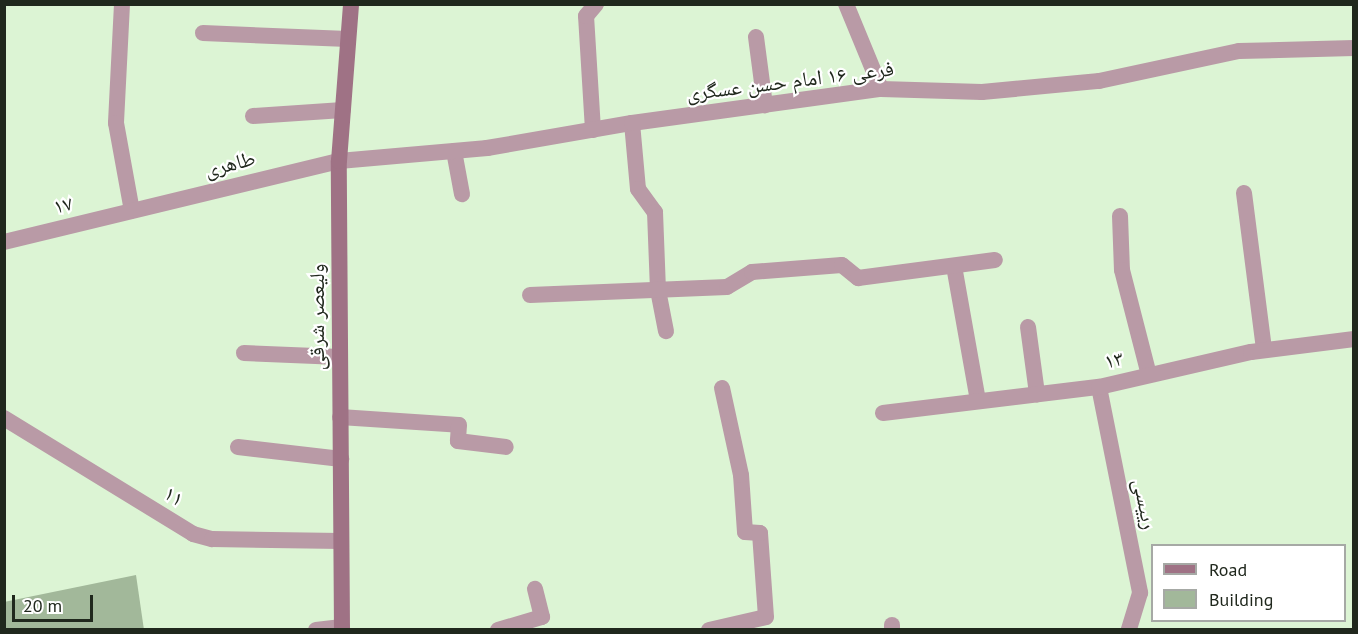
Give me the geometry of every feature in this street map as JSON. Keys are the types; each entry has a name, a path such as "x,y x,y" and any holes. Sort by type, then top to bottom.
{"main road":[{"name":"ولیعصر شرقی","path":"342,628 339,161 351,4"}],"street":[{"path":"122,4 116,123 132,211"},
{"path":"593,130 586,16 596,4"},
{"path":"846,4 881,89"},
{"path":"203,33 348,39"},
{"path":"756,37 765,105"},
{"name":"فرعی ۱۶ امام حسن عسگری","path":"339,161 454,151 632,123 881,89 982,92 1099,81 1239,51 1353,48"},
{"path":"253,116 342,110"},
{"path":"632,123 638,189 654,212 658,290 666,331"},
{"path":"454,151 462,194"},
{"name":"طاهری","path":"132,211 339,161"},
{"path":"1244,193 1264,350"},
{"name":"۱۷","path":"4,242 132,211"},
{"path":"1120,216 1122,270 1149,375"},
{"path":"530,295 727,287 752,272 842,265 858,278 995,260"},
{"path":"954,266 978,401"},
{"path":"1028,327 1037,394"},
{"name":"۱۳","path":"883,413 1099,387 1264,350 1353,339"},
{"path":"244,353 340,357"},
{"name":"رییسی","path":"1099,387 1146,592 1129,630"},
{"path":"709,630 766,617 760,533 745,532 741,476 722,388"},
{"path":"340,417 459,425 458,441 506,447"},
{"name":"۱۱","path":"4,418 193,534 212,539 341,541"},
{"path":"238,447 341,459"},
{"path":"498,630 542,617 535,589"},
{"path":"316,630 342,628"}],"building":[{"path":"136,575 144,630 4,630 4,602"}]}
